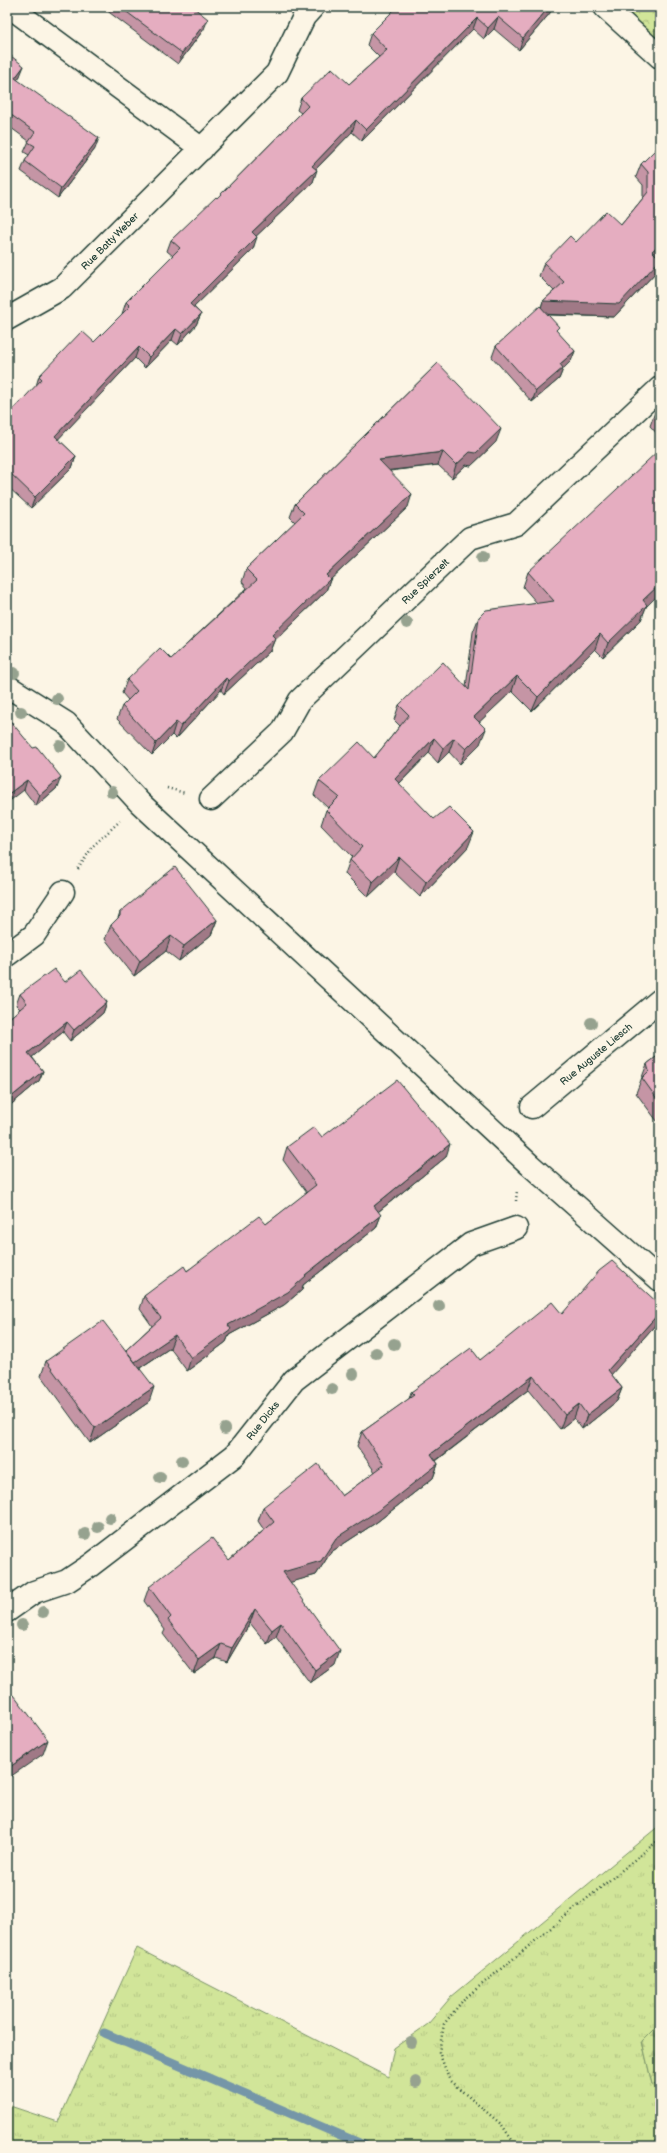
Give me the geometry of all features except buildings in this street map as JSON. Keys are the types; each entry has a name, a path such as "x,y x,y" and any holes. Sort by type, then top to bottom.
{"street":[{"path":"10,7 202,149"},
{"name":"Rue Batty Weber","path":"7,320 62,288 277,73 304,16 313,7"},
{"path":"605,7 660,57"},
{"name":"Rue Spierzelt","path":"211,799 282,732 300,700 470,538 516,524 660,388"},
{"path":"7,686 66,723 140,803 524,1160 660,1280"},
{"path":"7,955 34,935 63,892"},
{"name":"Rue Auguste Liesch","path":"532,1107 660,1000"},
{"name":"Rue Dicks","path":"7,1611 34,1592 67,1581 235,1455 294,1380 471,1244 516,1228"}],"path":[{"path":"63,892 92,846 140,803"},
{"path":"516,2146 502,2125 450,2081 439,2052 444,2024 464,1999 660,1839"}],"green space":[{"path":"605,7 660,7 660,57"},
{"path":"660,1825 660,2023 642,2041 652,2084 660,2086 659,2146 7,2146 7,2105 58,2122 137,1948 388,2077 394,2048 428,2024 451,1997"},
{"path":"660,2023 660,2086 652,2084 642,2041"}],"waterway":[{"path":"104,2033 366,2146"}]}
